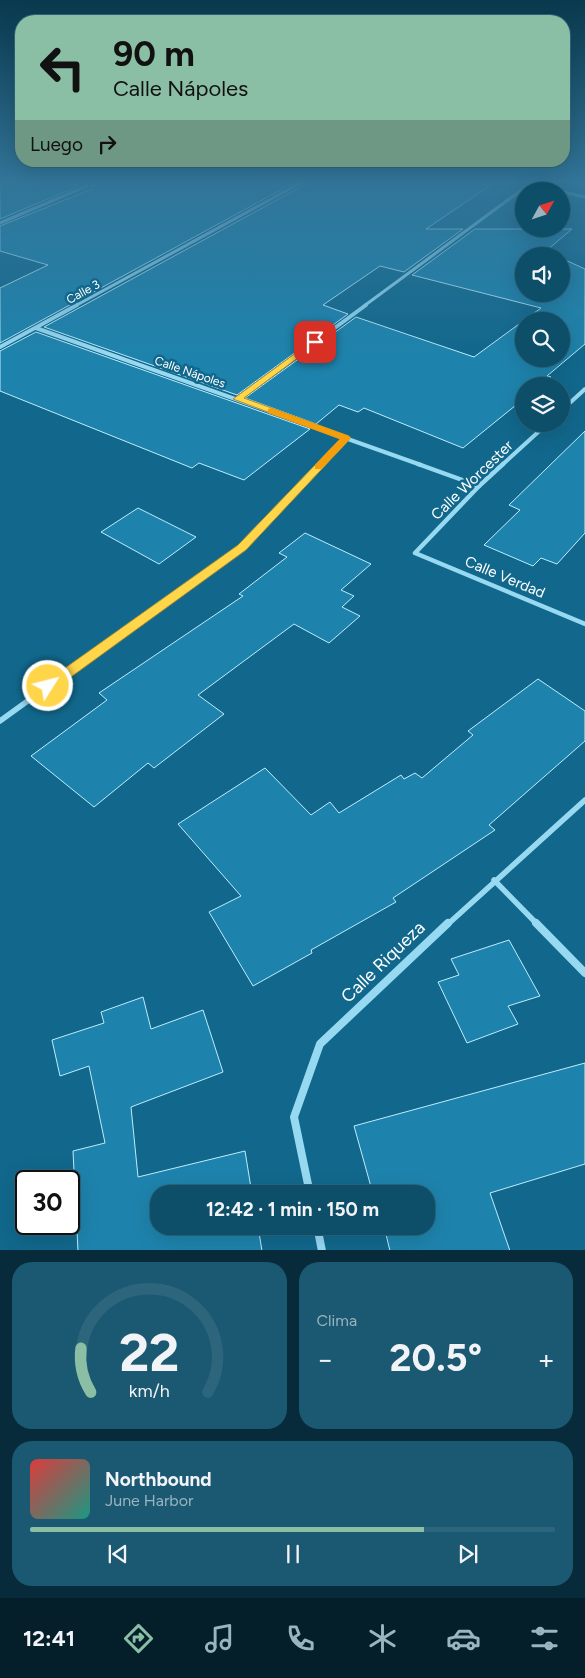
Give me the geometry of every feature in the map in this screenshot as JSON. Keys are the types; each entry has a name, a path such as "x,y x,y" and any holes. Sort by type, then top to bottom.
{"street":[{"name":"Calle 3","path":"0,347 200,238"},
{"path":"238,399 456,238"},
{"name":"Calle Nápoles","path":"36,328 479,486"},
{"path":"570,403 585,389"},
{"path":"576,397 585,400"},
{"name":"Calle Worcester","path":"415,553 479,486 538,432"},
{"path":"0,721 242,547 346,438"},
{"name":"Calle Verdad","path":"415,553 585,624"},
{"name":"Calle Riqueza","path":"308,1185 294,1117 320,1044 494,880 585,800"},
{"path":"494,880 585,972"},
{"path":"318,1235 322,1250"}],"building":[{"path":"0,238 192,238 0,343 0,288 48,265 0,251"},
{"path":"207,238 450,238 404,272 380,266 323,305 348,314 237,395 44,327"},
{"path":"462,238 561,238 551,247 515,247 515,301 412,275"},
{"path":"570,262 585,269 585,344 570,357 570,312 536,312 541,308 518,302 570,302"},
{"path":"356,317 474,357 515,327 515,367 558,367 547,376 551,377 515,377 515,406 463,448 364,408 358,412 339,405 316,424 245,398"},
{"path":"36,332 310,429 244,480 199,463 192,468 0,391 0,351"},
{"path":"585,431 585,533 557,564 541,558 533,566 484,545 520,510 509,505"},
{"path":"138,508 196,537 159,564 101,532"},
{"path":"305,533 371,564 341,590 354,596 342,607 360,616 329,643 294,624 198,695 224,714 154,768 148,763 94,807 31,756 107,700 99,693 243,596 239,594 287,557 279,553"},
{"path":"538,679 585,711 585,741 489,825 495,830 393,898 396,902 311,950 312,953 253,986 209,912 241,896 178,824 265,768 311,815 330,802 339,813 401,775 404,779 415,773 422,778 473,735 468,731"},
{"path":"509,940 540,996 508,1006 518,1024 467,1043 438,982 459,975 451,959"},
{"path":"143,997 151,1029 203,1010 223,1072 131,1107 138,1177 245,1151 251,1185 150,1185 150,1235 259,1235 262,1250 78,1250 77,1235 80,1235 80,1170 74,1170 73,1151 105,1143 89,1066 60,1076 52,1040 104,1023 101,1012"},
{"path":"585,1063 585,1164 490,1193 510,1250 390,1250 386,1235 435,1235 435,1185 370,1185 354,1126"}],"slow traffic":[{"path":"271,411 346,438 318,467"}],"route":[{"path":"48,686 242,547 346,438 238,399 315,342"}]}
